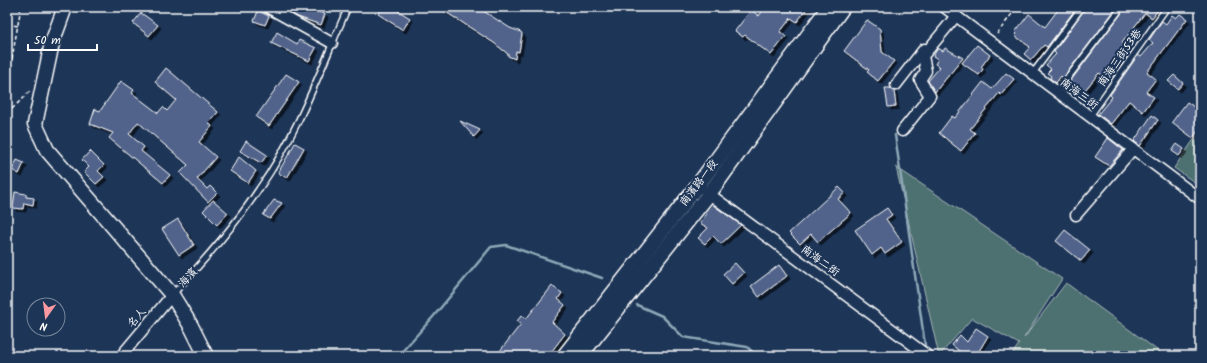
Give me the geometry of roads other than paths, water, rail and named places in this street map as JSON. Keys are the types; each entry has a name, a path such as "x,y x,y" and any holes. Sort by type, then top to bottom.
{"main road":[{"name":"海濱","path":"65,7 52,43 35,124 47,150 172,295"},
{"name":"南濱路一段","path":"564,356 698,185 829,7"},
{"name":"南濱路一段","path":"580,356 709,194 843,7"},
{"path":"172,295 191,326 206,356"}],"street":[{"path":"267,7 332,43"},
{"path":"896,85 951,12"},
{"path":"902,131 930,96 920,80 926,71 923,56 951,12"},
{"name":"南海三街","path":"951,12 1132,148 1199,195"},
{"path":"1076,215 1132,148"},
{"name":"南海二街","path":"698,185 928,356"},
{"name":"名人","path":"121,356 172,295"}],"lane":[{"name":"海濱","path":"172,295 212,252 260,189 306,104 348,7"},
{"path":"1033,73 1082,7"},
{"name":"南海三街53巷","path":"1090,116 1165,10"},
{"path":"1057,92 1118,12"}],"waterway":[{"path":"895,135 926,352"},
{"path":"398,356 433,317 491,247 506,245 602,278"},
{"path":"637,305 662,316 683,337 747,347 757,356"}]}
